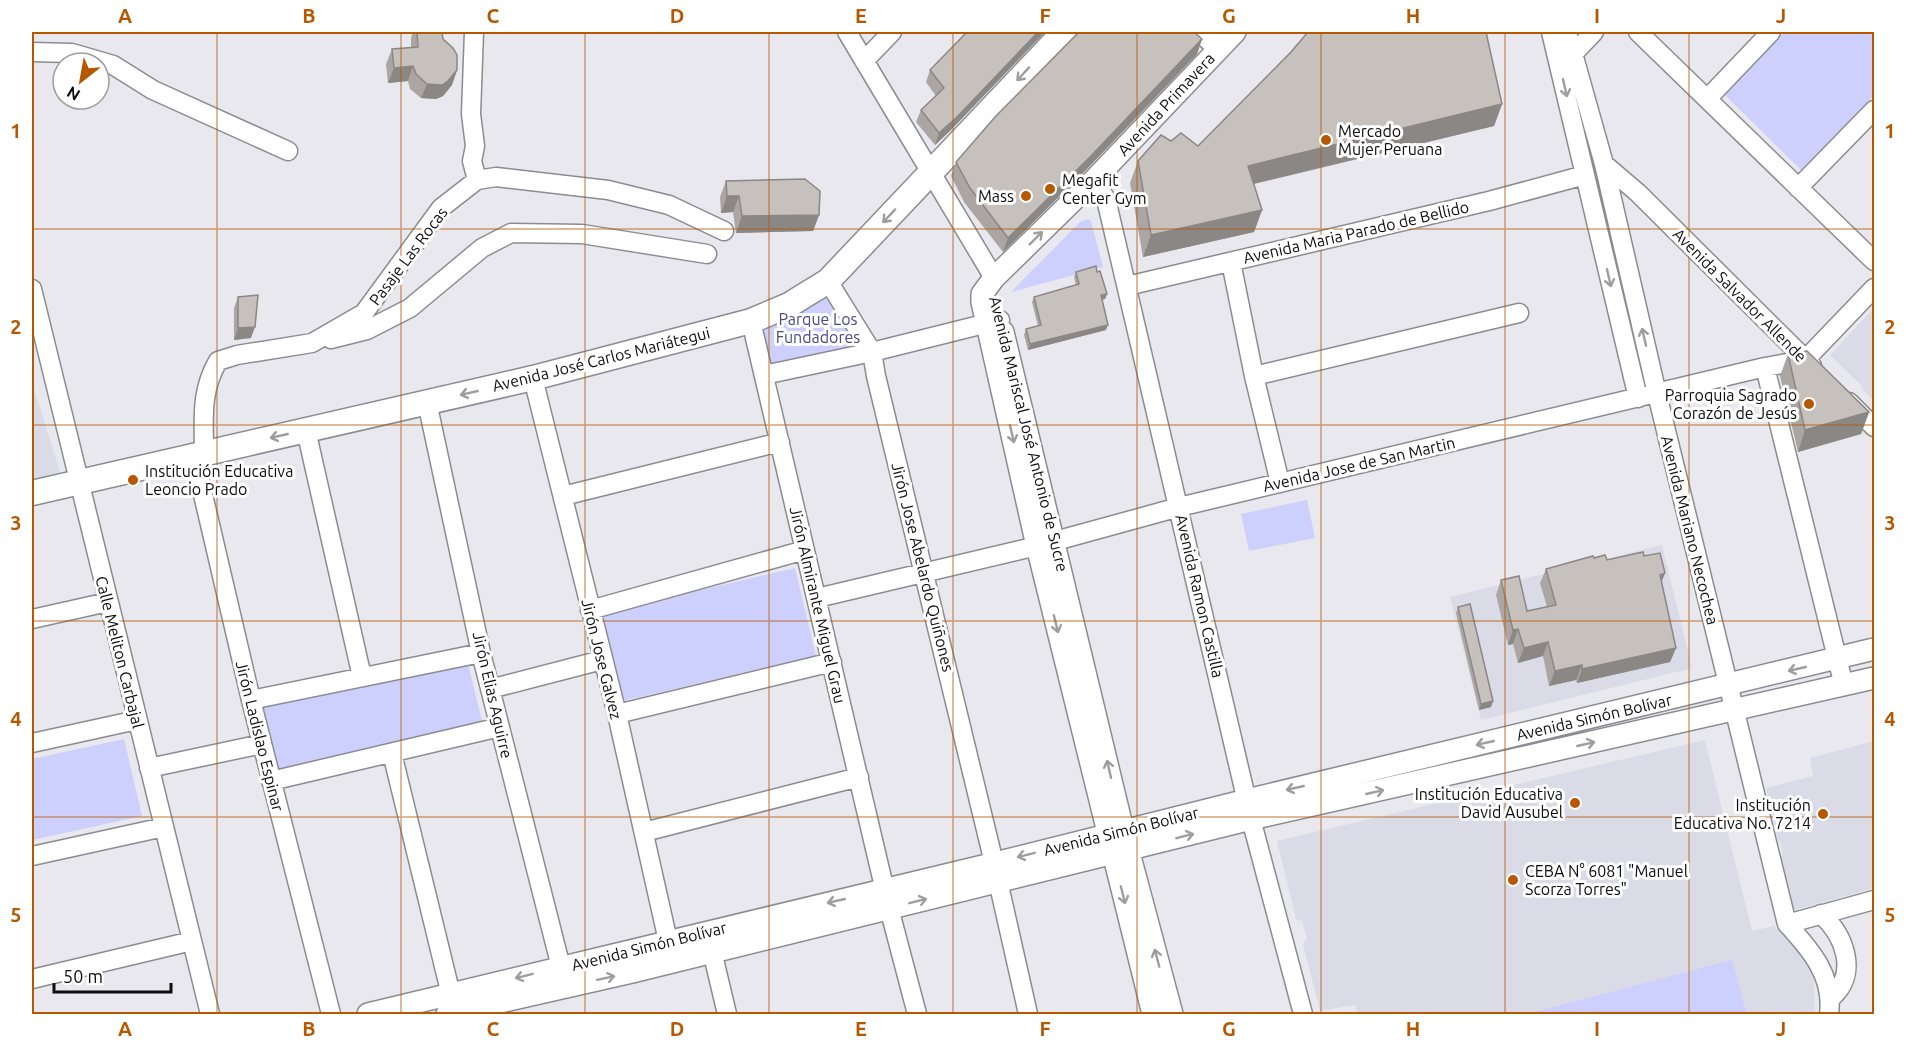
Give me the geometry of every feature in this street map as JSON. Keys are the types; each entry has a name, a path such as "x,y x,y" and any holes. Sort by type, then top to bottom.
{"main road":[{"name":"Avenida José Carlos Mariátegui","path":"32,493 533,378 752,321 789,305 828,281 1064,32"}],"street":[{"path":"474,32 471,114 475,146 472,161 477,180 496,177 608,190 669,205 724,231"},
{"path":"847,32 994,278"},
{"path":"864,61 892,32"},
{"path":"1201,32 1219,48"},
{"name":"Avenida Primavera","path":"994,278 1094,180 1235,32"},
{"path":"1551,32 1638,398"},
{"name":"Avenida Mariano Necochea","path":"1567,32 1605,164 1657,394 1787,924"},
{"path":"1573,54 1594,32"},
{"path":"1638,32 1875,261"},
{"path":"1707,99 1771,32"},
{"path":"32,52 72,53 113,65 153,90 288,151"},
{"path":"1798,188 1875,110"},
{"name":"Avenida Salvador Allende","path":"1605,164 1638,193 1821,375"},
{"name":"Avenida Maria Parado de Bellido","path":"1126,286 1489,201 1585,175"},
{"name":"Pasaje Las Rocas","path":"199,454 203,398 209,375 218,361 237,355 312,343 364,313 441,208 477,180"},
{"name":"Avenida Ramon Castilla","path":"1094,180 1106,200 1249,809 1303,1014"},
{"path":"312,343 367,330 410,308 482,248 511,233 582,234 707,254"},
{"path":"1231,262 1254,376 1280,483"},
{"name":"Avenida Mariscal José Antonio de Sucre","path":"994,278 993,322 1118,842 1153,1014"},
{"name":"Jirón Jose Abelardo Quiñones","path":"828,281 872,352 1028,1014"},
{"path":"1805,360 1875,288"},
{"name":"Calle Meliton Carbajal","path":"32,289 210,1014"},
{"path":"1254,376 1519,313"},
{"name":"Jirón Almirante Miguel Grau","path":"752,321 887,899 917,1014"},
{"path":"764,375 872,352 993,322"},
{"name":"Avenida Jose de San Martin","path":"816,598 1046,544 1179,507 1765,367 1805,360"},
{"path":"1765,367 1844,686"},
{"name":"Jirón Jose Galvez","path":"533,378 617,714 668,941"},
{"path":"1836,390 1875,427"},
{"name":"Jirón Elias Aguirre","path":"427,402 481,653 563,977"},
{"path":"306,430 362,677"},
{"path":"562,496 780,442"},
{"name":"Jirón Ladislao Espinar","path":"199,454 251,700 331,1014"},
{"path":"590,610 805,550"},
{"path":"32,619 108,602"},
{"name":"Avenida Simón Bolívar","path":"563,977 668,941 887,899 998,882 1118,842 1544,729 1875,649"},
{"path":"251,700 481,653"},
{"path":"490,689 602,660"},
{"path":"617,714 832,662"},
{"name":"Avenida Simón Bolívar","path":"1249,809 1550,752 1875,678"},
{"path":"32,743 137,720"},
{"path":"271,781 500,727"},
{"path":"1544,729 1550,752"},
{"path":"149,768 262,744"},
{"path":"392,753 449,1005"},
{"path":"644,832 859,777"},
{"path":"32,856 164,827"},
{"name":"Avenida Mariscal José Antonio de Sucre","path":"1118,842 1172,1014"},
{"name":"Avenida Simón Bolívar","path":"368,1014 449,1005 563,977 712,951 887,899"},
{"path":"1830,1006 1818,962 1787,924 1875,900"},
{"path":"1821,914 1829,921 1842,940 1848,960 1840,990 1830,1006"},
{"path":"32,979 192,941"},
{"path":"712,951 727,1014"}],"shaded area":[{"path":"1874,308 1874,401 1830,355"},
{"path":"32,382 60,472 32,480"},
{"path":"1662,545 1692,668 1481,720 1450,597"},
{"name":"CEBA N° 6081 \"Manuel Scorza Torres\"","path":"1705,740 1752,931 1774,926 1813,964 1815,1014 1358,1014 1355,1005 1320,1011 1303,944 1307,938 1302,921 1296,919 1277,841"},
{"name":"Institución Educativa No. 7214","path":"1874,741 1874,888 1794,910 1781,857 1783,854 1766,788 1813,776 1810,758"}],"green space":[{"path":"1785,32 1874,32 1874,95 1801,170 1725,95"},
{"path":"1088,219 1091,221 1103,267 1011,292 1080,222"},
{"name":"Parque Los Fundadores","path":"827,292 855,335 855,342 850,346 774,365 767,357 761,332"},
{"path":"1307,500 1315,538 1249,551 1241,514"},
{"path":"795,568 816,656 622,701 601,613"},
{"path":"467,660 483,725 276,772 261,707"},
{"path":"124,739 142,816 32,840 32,759"},
{"path":"1732,960 1747,1014 1531,1013"}],"building":[{"path":"417,32 442,32 443,39 457,55 457,70 442,85 427,84 416,74 413,66 394,68 392,49 418,47"},
{"path":"967,32 1038,32 939,133 921,110 944,88 930,70"},
{"path":"1079,32 1194,32 1202,39 1090,157 1008,238 970,188 956,162 995,117"},
{"name":"Mercado Mujer Peruana","path":"1308,32 1486,32 1502,104 1248,166 1262,210 1151,235 1138,161 1161,135 1171,141 1181,133 1198,146"},
{"path":"805,179 820,191 819,215 742,216 739,196 727,196 726,181"},
{"path":"1096,266 1097,272 1100,271 1107,294 1101,295 1108,325 1030,344 1026,329 1041,325 1034,297 1079,284 1076,272"},
{"path":"258,295 255,327 238,328 238,297"},
{"path":"1807,351 1869,412 1805,430 1788,354"},
{"path":"1643,552 1644,556 1660,553 1665,573 1660,575 1676,648 1582,669 1582,665 1555,671 1548,642 1524,648 1518,629 1513,630 1501,580 1519,576 1527,611 1556,605 1546,569 1593,556 1594,558 1605,555 1607,560"},
{"path":"1470,604 1493,701 1481,704 1458,607"}],"place":[{"name":"Mercado Mujer Peruana","path":"1326,140"},
{"name":"Megafit Center Gym","path":"1050,189"},
{"name":"Mass","path":"1026,196"},
{"name":"Parroquia Sagrado Corazón de Jesús","path":"1809,404"},
{"name":"Institución Educativa Leoncio Prado","path":"133,480"},
{"name":"Institución Educativa David Ausubel","path":"1575,803"},
{"name":"Institución Educativa No. 7214","path":"1823,814"},
{"name":"CEBA N° 6081 \"Manuel Scorza Torres\"","path":"1513,880"}]}
